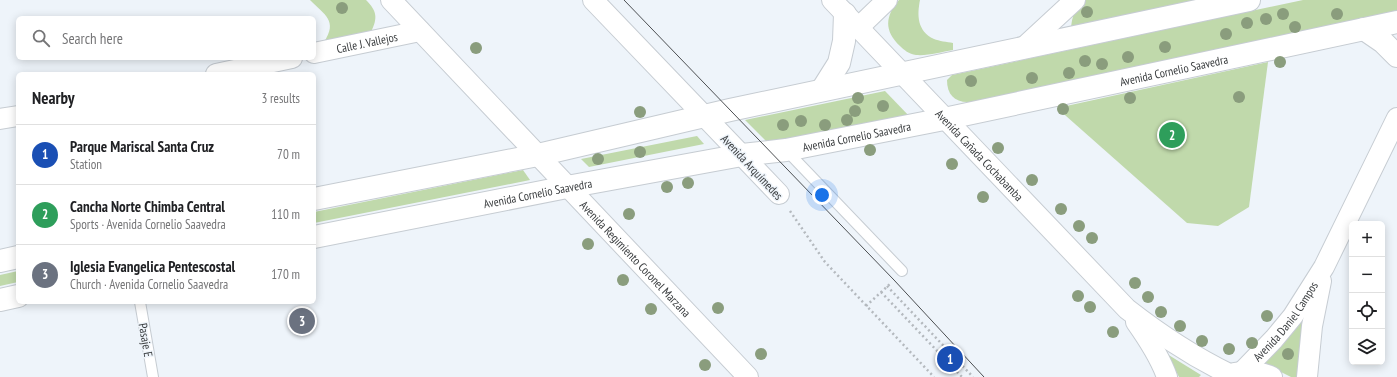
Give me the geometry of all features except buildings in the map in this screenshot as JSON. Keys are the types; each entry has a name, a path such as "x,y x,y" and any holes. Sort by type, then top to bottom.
{"street":[{"name":"Avenida Regimiento Coronel Marzana","path":"391,0 748,377"},
{"name":"Avenida Arquímedes","path":"593,0 779,194"},
{"path":"822,90 839,63 844,41 845,14 887,0"},
{"path":"1024,47 1075,0"},
{"path":"316,199 538,155 822,90 1249,0"},
{"name":"Avenida Cañada Cochabamba","path":"845,14 1127,309 1147,337 1163,366 1167,377"},
{"name":"Avenida Cornelio Saavedra","path":"316,237 567,187 742,155 786,150 944,119 1397,22"},
{"path":"1364,29 1383,42 1397,56"},
{"name":"Calle J. Vallejos","path":"316,53 420,31"},
{"path":"226,72 282,60"},
{"path":"0,119 16,116"},
{"name":"Avenida Daniel Campos","path":"1231,374 1274,339 1288,322 1324,268 1397,118"},
{"path":"0,260 16,257"},
{"name":"Avenida Daniel Campos","path":"1308,377 1312,326 1324,268"},
{"path":"0,300 16,296"},
{"name":"Avenida Cañada Cochabamba","path":"1127,309 1177,346 1231,374"},
{"path":"1231,374 1256,372 1272,377"}],"lane":[{"path":"786,150 902,272"},
{"name":"Pasaje E","path":"140,304 153,377"}],"path":[{"name":"Avenida Arquímedes","path":"779,194 825,262 934,377"},
{"path":"866,306 894,280"},
{"path":"886,286 973,377"},
{"path":"881,292 962,377"}],"green space":[{"path":"310,0 366,0 374,11 375,23 371,32 324,42 330,29 330,23 325,14"},
{"path":"899,0 920,0 919,17 921,27 924,32 934,39 953,43 953,50 916,55 905,50 891,35 888,23 891,12"},
{"path":"1086,0 1197,0 1071,29 1072,20 1075,13"},
{"path":"1303,0 1397,0 1397,12 970,102 956,99 948,90 947,80 952,75"},
{"path":"1268,62 1249,207 1218,226 1187,223 1057,108"},
{"path":"885,91 911,118 772,147 745,120"},
{"path":"697,136 704,144 589,167 581,159"},
{"path":"523,170 530,180 316,223 316,212"},
{"path":"16,271 16,282 0,286 0,275"},
{"path":"1310,299 1301,377 1291,377 1263,364"},
{"path":"1167,354 1201,375 1199,377 1179,377"}],"tram line":[{"path":"624,0 894,280 984,377"}],"place":[{"name":"Cancha Norte Chimba Central","path":"1172,135"},
{"name":"Iglesia Evangelica Pentescostal","path":"302,321"},
{"name":"Parque Mariscal Santa Cruz","path":"950,359"}]}
